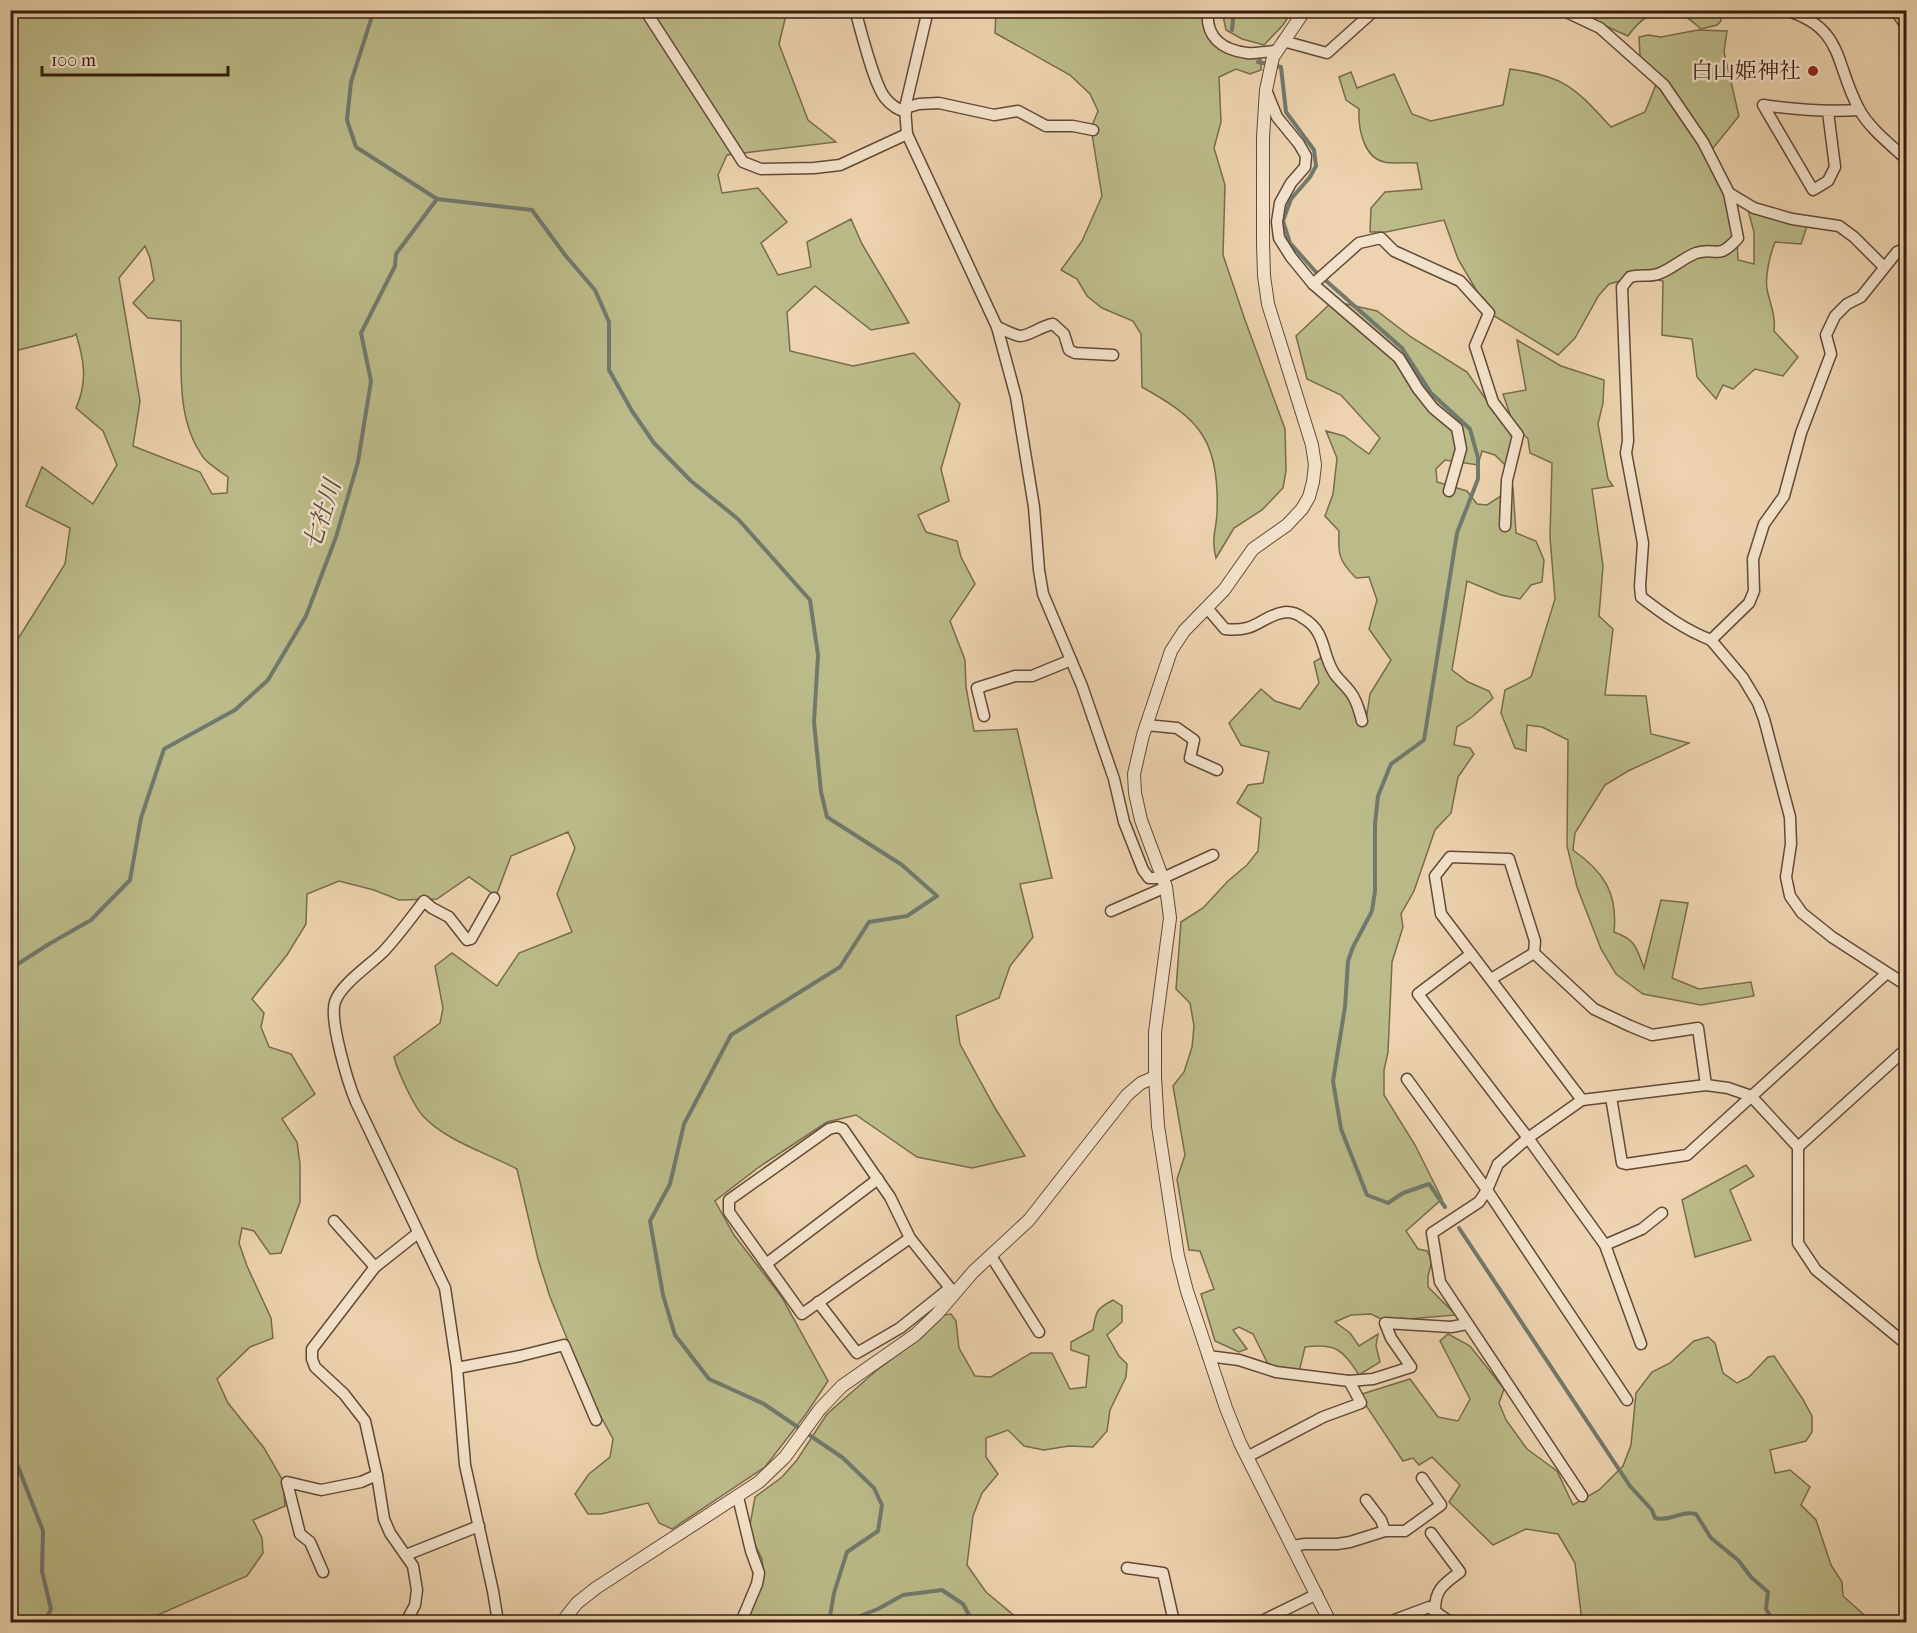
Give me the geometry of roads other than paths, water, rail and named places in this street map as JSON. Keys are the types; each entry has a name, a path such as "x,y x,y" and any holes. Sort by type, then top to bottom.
{"main road":[{"path":"1898,10 1906,22"}],"street":[{"path":"645,10 743,162 760,169 840,165 907,134"},
{"path":"855,10 878,84 885,99 900,111 919,104 939,103 994,115 1018,111 1046,126 1072,126 1093,130"},
{"path":"928,10 905,110 907,134 997,327 1017,408 1034,507 1043,594 1082,686 1114,779 1120,808 1143,870 1149,878 1165,883"},
{"path":"1208,10 1207,21 1210,33 1222,47 1249,54 1277,50 1327,52 1375,10"},
{"path":"1305,10 1277,50 1266,90 1263,137 1264,276 1268,304 1312,445 1315,465 1309,497 1302,509 1287,525 1253,549 1224,590 1184,631 1171,651 1146,724 1134,774 1135,793 1141,820 1165,883 1170,918 1155,1032 1155,1077 1158,1126 1178,1256 1187,1291 1226,1408 1247,1457 1330,1623"},
{"path":"1562,10 1600,28 1664,85 1702,142 1729,193 1738,238 1730,247 1719,253 1694,254 1658,274 1630,277 1622,286 1628,441 1626,453 1643,543 1641,597 1665,616 1711,640 1743,678 1758,703 1790,817 1791,844 1785,877 1790,896 1802,913 1832,937 1906,985"},
{"path":"1785,10 1802,16 1821,27 1839,54 1843,73 1859,110 1880,135 1906,159"},
{"path":"1266,90 1277,117 1306,156 1305,167 1291,183 1280,203 1277,222 1279,238 1313,284 1400,358 1418,389 1433,408 1457,428 1461,449 1449,491"},
{"path":"1828,112 1835,167 1827,181 1813,190 1763,105 1828,112 1859,110"},
{"path":"1729,193 1754,208 1792,219 1839,226 1854,237 1884,267"},
{"path":"1313,284 1359,243 1381,238 1394,251 1460,281 1489,313 1475,346 1493,402 1518,435 1507,480 1505,526"},
{"path":"1711,640 1749,603 1754,591 1753,559 1764,524 1784,496 1801,433 1831,354 1826,334 1835,316 1847,304 1861,297 1897,252 1906,248"},
{"path":"997,327 1020,336 1053,324 1064,334 1069,350 1075,353 1113,355"},
{"path":"1207,608 1225,630 1238,631 1251,628 1288,612 1312,623 1325,645 1333,672 1354,697 1362,720"},
{"path":"984,716 977,688 1015,676 1032,676 1071,660"},
{"path":"1146,724 1177,728 1194,740 1190,758 1217,770"},
{"path":"1111,911 1213,855"},
{"path":"1534,953 1535,941 1509,859 1450,857 1435,876 1442,914 1582,1100"},
{"path":"494,898 471,939 467,940 449,917 424,901 383,951 340,992 334,1004 334,1019 350,1085 445,1288 457,1368 465,1465 498,1623"},
{"path":"1491,979 1534,953"},
{"path":"1534,953 1594,1009 1630,1026 1652,1035 1698,1028 1706,1085"},
{"path":"1471,954 1418,994 1528,1138 1605,1245 1641,1344"},
{"path":"1611,1096 1622,1163 1687,1155 1887,973"},
{"path":"1798,1147 1906,1049"},
{"path":"818,1302 857,1353 900,1328 952,1290 1029,1220 1127,1095 1141,1083 1155,1077"},
{"path":"1407,1079 1487,1190 1627,1400"},
{"path":"1582,1496 1440,1282 1432,1233 1479,1202 1498,1164 1528,1138 1582,1100 1706,1085 1728,1088 1751,1096 1798,1147 1798,1243 1816,1270 1906,1344"},
{"path":"910,1238 802,1314 729,1212 729,1200 829,1129 837,1127 843,1129 890,1197 910,1238 952,1290"},
{"path":"766,1264 878,1179"},
{"path":"1605,1245 1642,1229 1662,1213"},
{"path":"334,1221 375,1267"},
{"path":"406,1623 415,1605 417,1590 413,1566 390,1533 384,1519 365,1421 345,1394 315,1367 312,1348 375,1267 418,1233"},
{"path":"991,1256 1039,1332"},
{"path":"562,1623 578,1603 596,1588 759,1482 785,1457 820,1409 842,1386 915,1335 938,1314 952,1290"},
{"path":"1208,1356 1239,1360 1276,1372 1349,1381 1373,1379 1411,1367 1391,1338 1385,1323 1451,1327 1467,1324"},
{"path":"457,1368 564,1345 596,1420"},
{"path":"1247,1457 1323,1417 1361,1403 1349,1381"},
{"path":"323,1572 310,1542 300,1534 287,1482 321,1490 361,1482 377,1475"},
{"path":"1292,1546 1350,1542 1385,1531 1405,1531 1441,1505 1422,1478"},
{"path":"738,1497 759,1574 758,1584 741,1623"},
{"path":"1366,1500 1381,1520 1385,1531"},
{"path":"406,1555 478,1526"},
{"path":"1431,1533 1460,1572 1444,1585 1435,1597 1435,1610"},
{"path":"1127,1568 1163,1573 1174,1623"},
{"path":"1260,1623 1317,1594"},
{"path":"1389,1623 1430,1607 1450,1623"}],"waterway":[{"name":"七社川","path":"10,969 91,920 130,880 141,818 164,749 235,710 268,680 306,616 336,537 358,462 371,381 361,333 395,266 396,254 437,199 356,147 347,120 351,82 374,10"},
{"path":"1232,30 1234,10"},
{"path":"1258,62 1281,67 1286,112 1314,150 1316,166 1310,177 1291,199 1283,221 1290,243 1315,271 1402,348 1431,393 1470,429 1478,458 1478,479 1457,533 1424,740 1391,764 1378,796 1375,824 1375,891 1372,911 1348,961 1345,1007 1333,1081 1341,1129 1367,1195 1388,1203 1403,1193 1429,1184 1445,1207"},
{"path":"437,199 532,210 565,255 595,290 609,322 609,370 632,411 654,443 691,481 738,519 810,600 818,655 814,722 821,792 827,817 902,865 937,896 907,916 869,922 840,967 731,1035 684,1124 670,1184 650,1221 663,1295 675,1335 709,1379 764,1404 843,1458 874,1488 882,1505 878,1531 847,1552 834,1593 829,1622"},
{"path":"1459,1228 1630,1486 1652,1510 1655,1518 1696,1514 1711,1538 1738,1560 1751,1577 1768,1592 1766,1609 1774,1622"},
{"name":"七社川","path":"10,1446 43,1531 42,1571 51,1609 45,1622"},
{"path":"844,1622 878,1609 903,1595 942,1590 963,1604 973,1622"}],"place":[{"name":"白山姫神社","path":"1813,71"}]}
